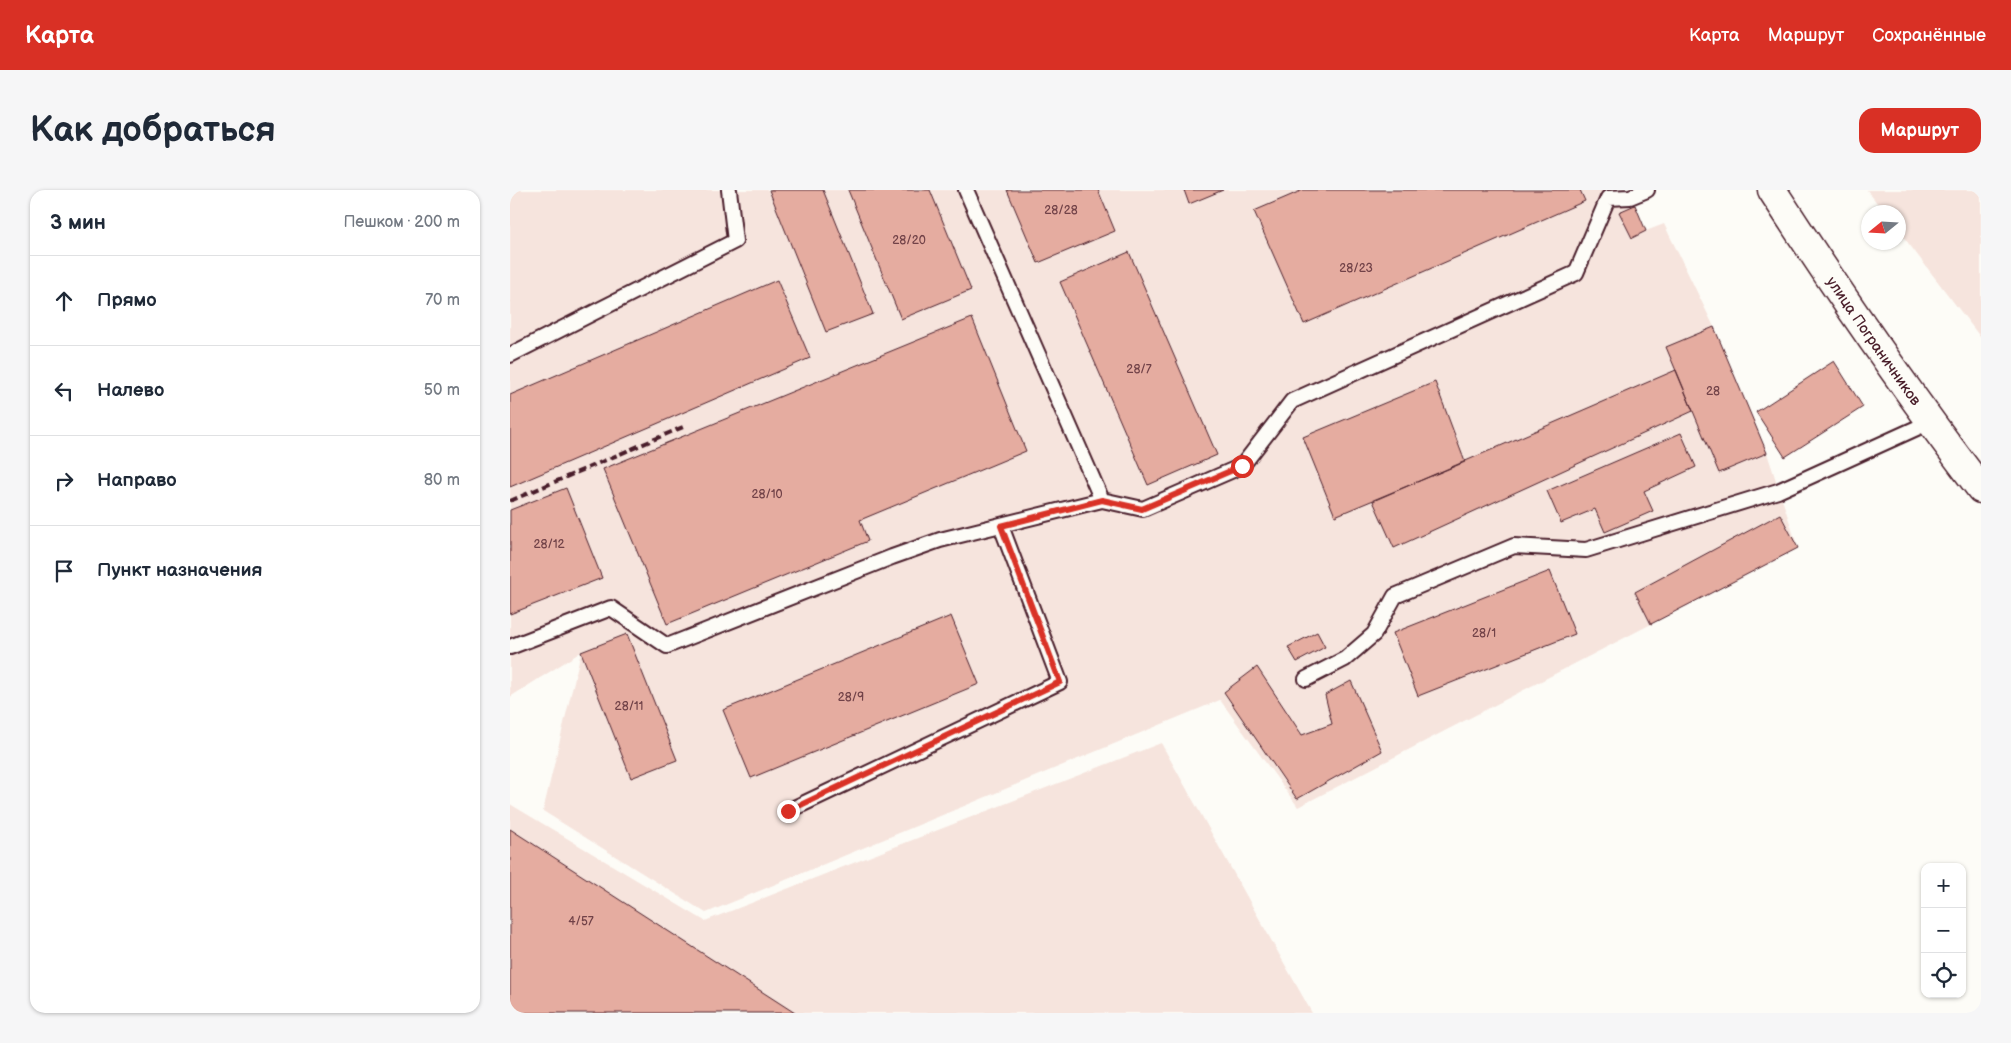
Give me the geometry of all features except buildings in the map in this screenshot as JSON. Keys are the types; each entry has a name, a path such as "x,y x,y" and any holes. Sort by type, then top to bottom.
{"main road":[{"name":"улица Пограничников","path":"1772,190 1827,275 1930,422 1981,489"}],"lane":[{"path":"510,355 735,241 730,190"},
{"path":"966,190 1102,500"},
{"path":"510,647 611,608 667,646 892,557 940,540 1102,500 1142,509 1242,466 1292,401 1576,273 1606,194 1630,197 1647,190"},
{"path":"1306,679 1345,659 1374,634 1395,596 1514,546 1586,550 1778,491 1930,422"},
{"path":"788,811 1060,682 1001,526"}],"shaded area":[{"path":"510,190 1627,190 1646,231 1664,224 1714,327 1767,453 1798,548 1298,807 1220,700 706,913 543,811 581,652 510,697"},
{"path":"1867,190 1981,190 1981,338 1906,240 1906,205 1879,205"},
{"path":"1161,743 1312,1013 510,1013 510,804 705,921"}],"railway":[{"path":"510,501 683,427"}],"route":[{"path":"788,811 1060,682 1001,526 1102,500 1142,509 1242,466"}]}
